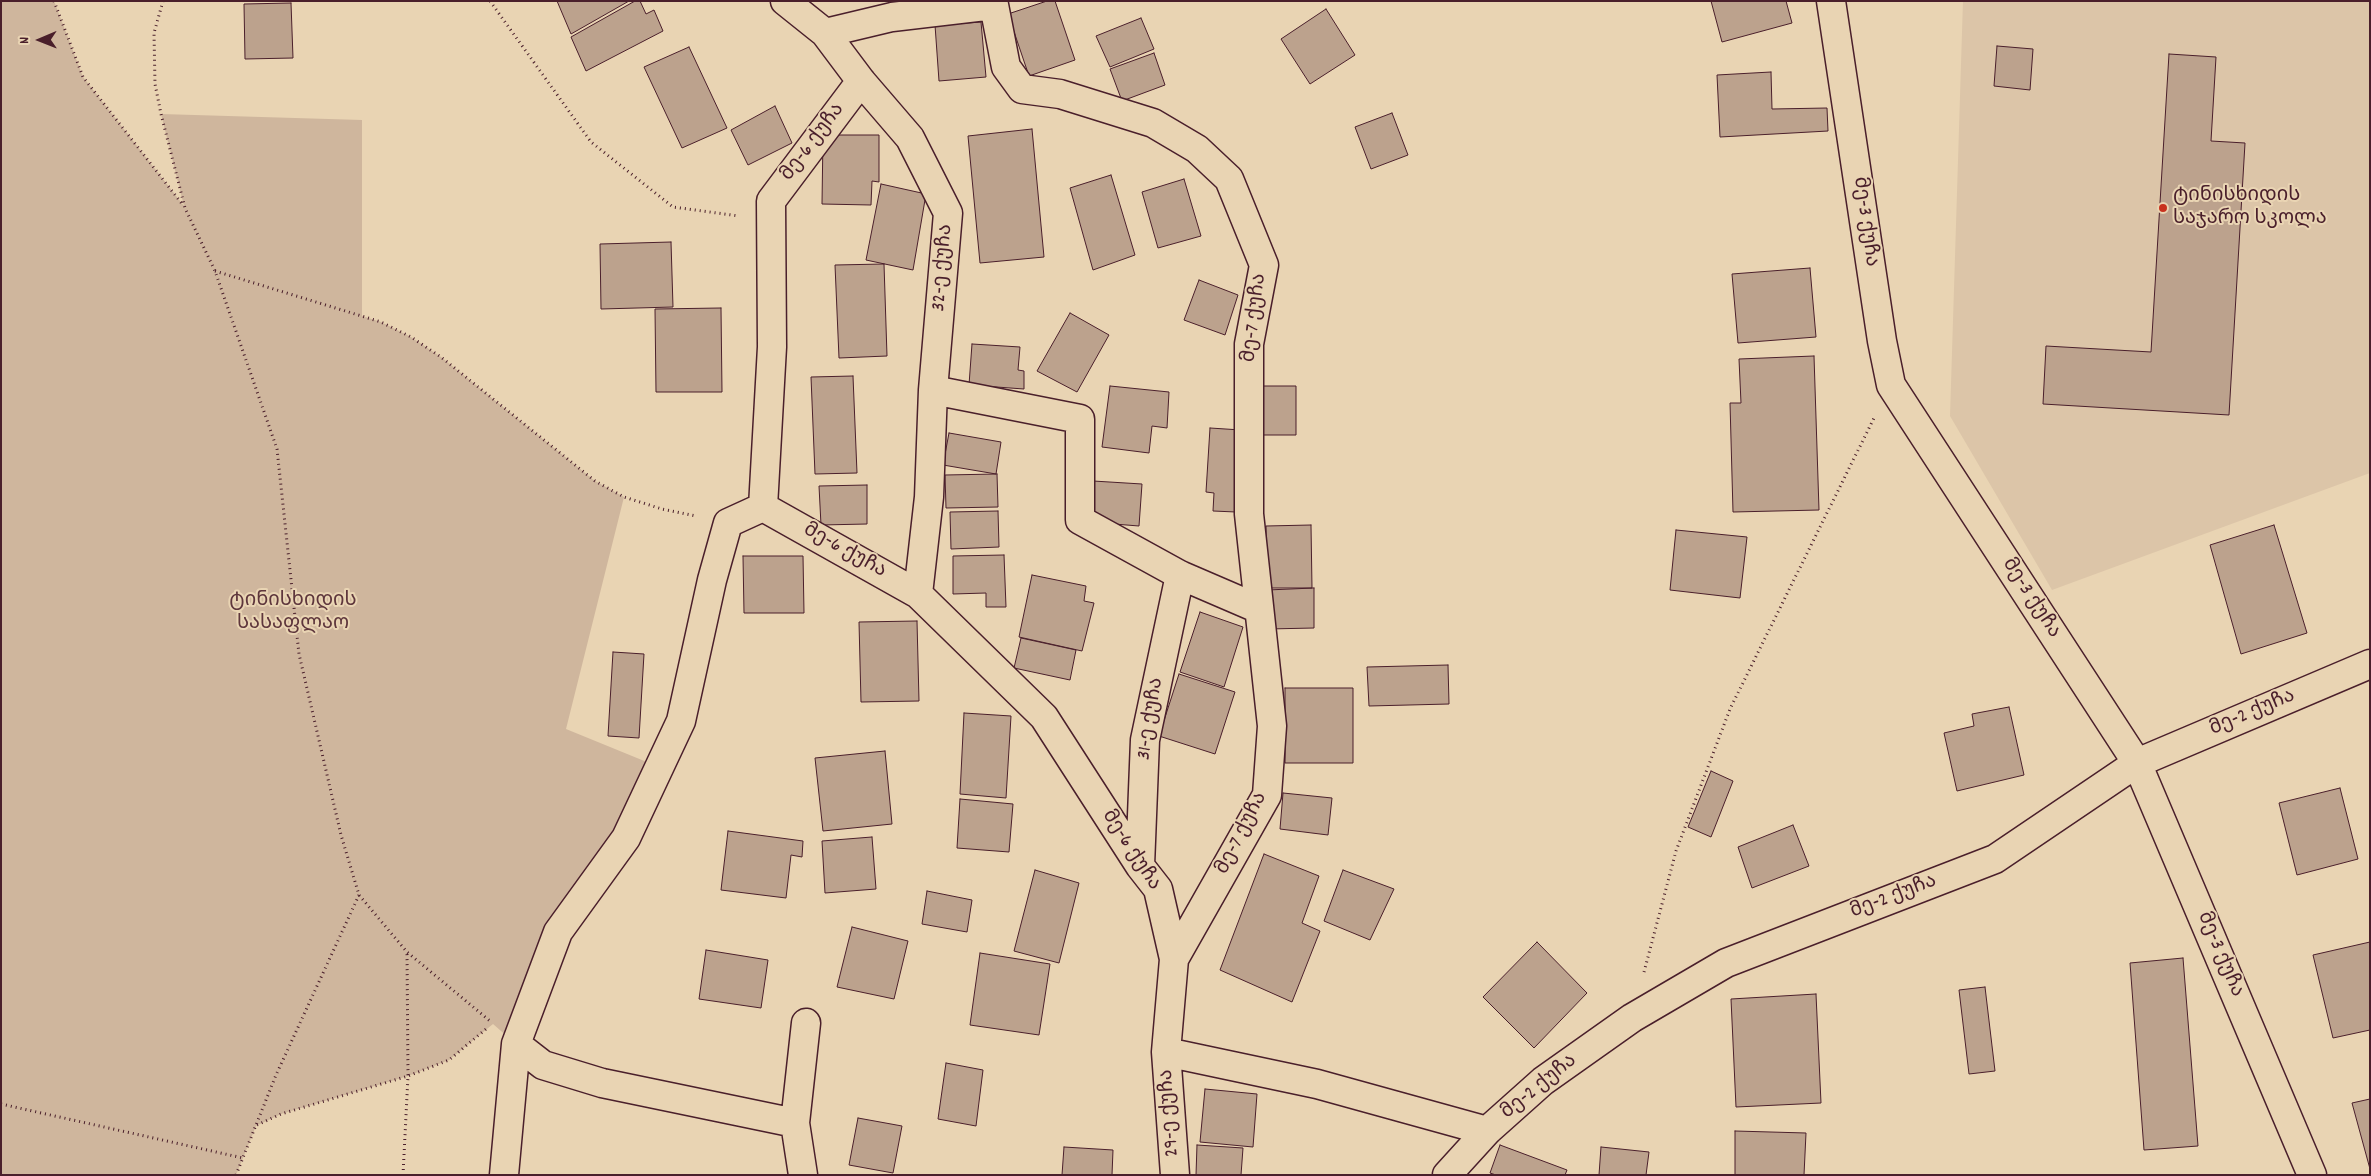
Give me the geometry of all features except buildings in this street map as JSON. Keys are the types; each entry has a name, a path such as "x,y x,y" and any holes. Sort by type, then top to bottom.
{"street":[{"name":"32-ე ქუჩა","path":"785,1 825,32 861,81 910,138 948,213 933,390 929,497 918,594"},
{"name":"მე-3 ქუჩა","path":"1831,1 1882,341 1891,384 2137,763 2312,1175"},
{"name":"მე-7 ქუჩა","path":"825,32 892,17 994,5 1006,66 1022,89 1060,94 1153,123 1197,149 1229,180 1264,265 1250,344 1249,514 1272,726 1267,795 1174,959"},
{"name":"მე-6 ქუჩა","path":"861,81 770,201 772,347 763,507 918,594 1044,717 1140,866 1158,889 1174,959 1166,1052"},
{"path":"933,390 1080,419 1080,520 1180,575 1259,609"},
{"path":"504,1175 516,1044 558,932 626,838 681,721 712,580 728,522 763,507"},
{"name":"31-ე ქუჩა","path":"1140,866 1145,740 1180,575"},
{"name":"მე-2 ქუჩა","path":"1448,1175 1487,1132 1543,1081 1632,1018 1726,963 1995,859 2137,763 2370,664"},
{"path":"803,1175 795,1122 806,1023"},
{"path":"516,1044 543,1065 602,1083 795,1122"},
{"path":"1166,1052 1317,1084 1487,1132"},
{"name":"29-ე ქუჩა","path":"1166,1052 1175,1175"}],"path":[{"path":"54,1 83,77 185,208"},
{"path":"163,1 154,33 155,84 185,208 215,272 277,449 299,654 341,835 359,895 407,952 493,1024 450,1060 408,1076 281,1114 256,1126"},
{"path":"490,1 591,142 673,208 771,220"},
{"path":"215,272 381,322 411,337 441,358 595,481 624,497 662,509 728,522"},
{"path":"1632,1018 1676,851 1730,709 1891,384"},
{"path":"236,1175 276,1075 359,895"},
{"path":"403,1175 408,1076 407,952"},
{"path":"1,1104 243,1158"}],"shaded area":[{"name":"ტინისხიდის საჯარო სკოლა","path":"1963,1 2370,1 2370,473 2052,590 1950,416"}],"green space":[{"name":"ტინისხიდის სასაფლაო","path":"1,1 54,1 83,77 184,206 161,114 362,120 362,316 381,322 411,337 441,357 595,481 624,497 566,729 659,767 558,932 516,1044 493,1024 449,1060 408,1076 281,1114 256,1126 236,1175 1,1175"}],"place":[{"name":"ტინისხიდის საჯარო სკოლა","path":"2163,208"}]}
